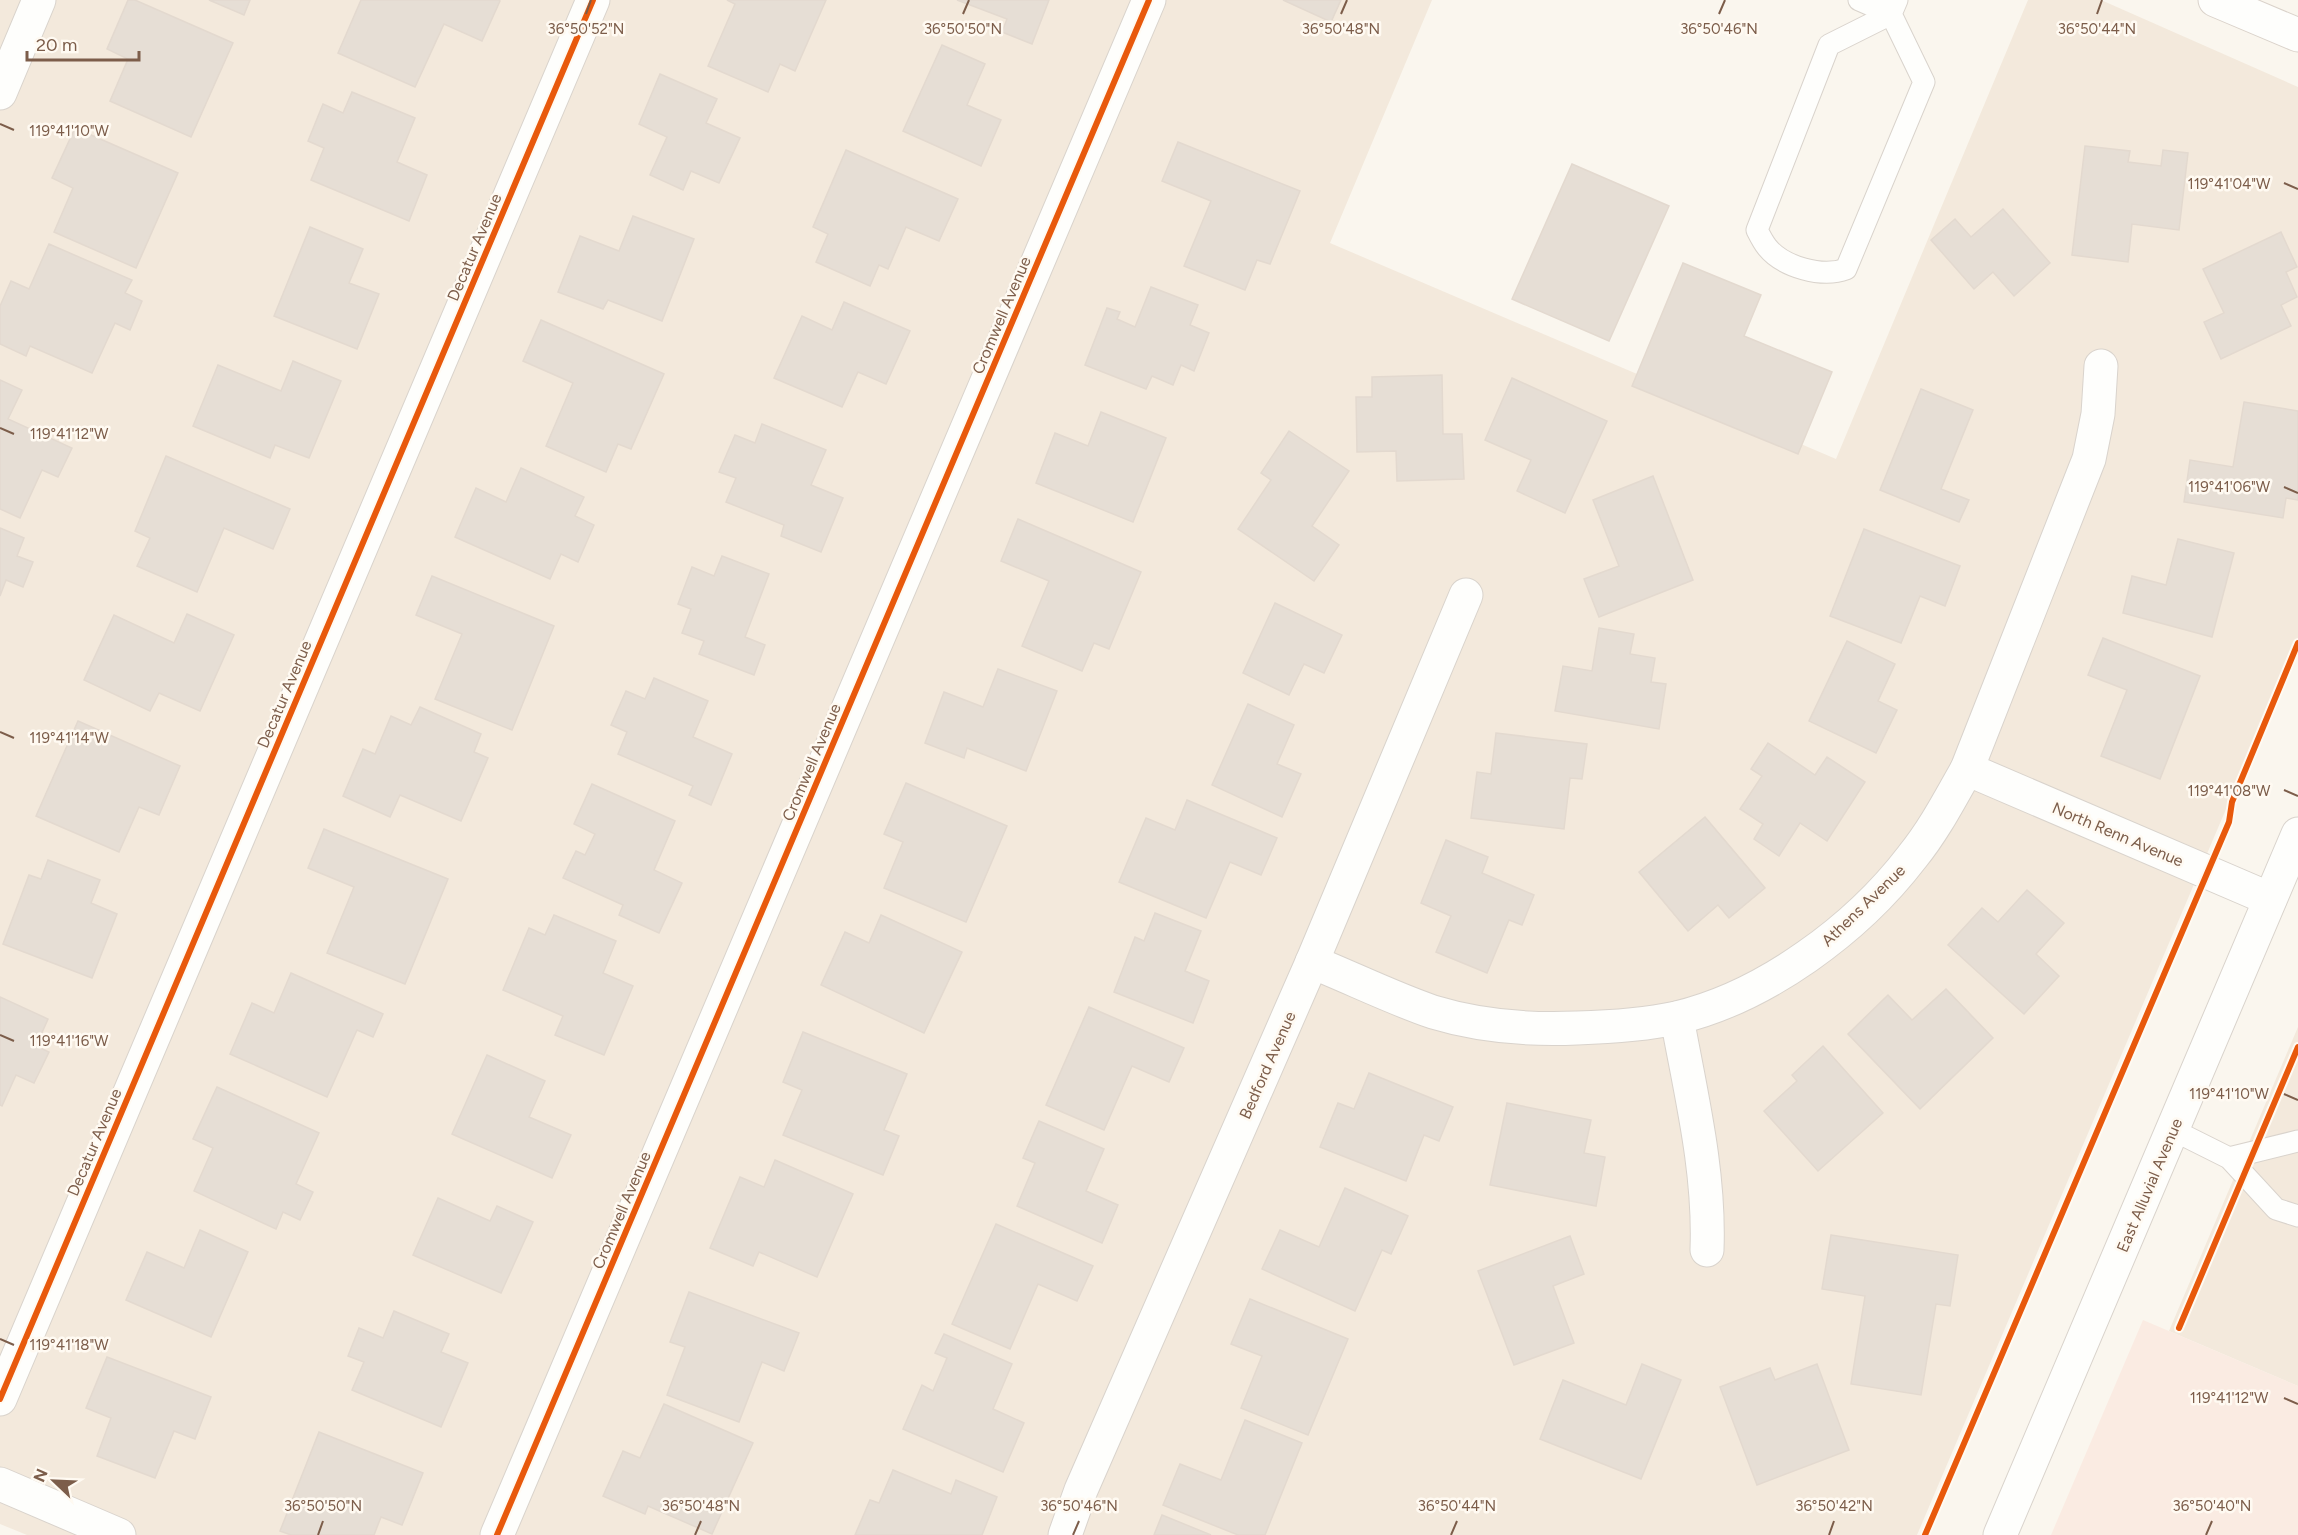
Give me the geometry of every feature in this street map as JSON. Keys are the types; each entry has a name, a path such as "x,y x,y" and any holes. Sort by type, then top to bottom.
{"street":[{"path":"0,93 12,33 39,0"},
{"name":"Decatur Avenue","path":"0,1399 593,0"},
{"name":"Cromwell Avenue","path":"497,1535 1149,0"},
{"path":"2215,0 2298,36"},
{"name":"Athens Avenue","path":"1312,962 1434,1012 1493,1024 1552,1029 1616,1027 1677,1018 1730,1000 1781,974 1823,945 1868,904 1912,858 1942,815 1967,769 2089,459 2098,414 2100,366"},
{"name":"Bedford Avenue","path":"1065,1535 1081,1490 1312,962 1466,595"},
{"name":"North Renn Avenue","path":"1967,769 2270,899"},
{"name":"East Alluvial Avenue","path":"2000,1535 2298,834"},
{"path":"1677,1018 1706,1173 1707,1251"},
{"path":"0,1484 119,1535"}],"lane":[{"path":"1859,0 1894,7"},
{"path":"1894,7 1924,82 1846,269 1834,273 1806,269 1780,258 1767,248 1757,230 1767,198 1828,45 1894,7"},
{"path":"2173,1130 2229,1158 2276,1209 2298,1216"},
{"path":"2229,1158 2298,1141"}],"shaded area":[{"path":"0,0 1432,0 1330,243 1836,459 2028,0 2101,0 2298,87 2298,640 1917,1535 27,1535 0,1524"},
{"path":"2298,1027 2298,1386 2169,1331"},
{"path":"2143,1320 2298,1386 2298,1535 2051,1535"}],"building":[{"path":"128,0 135,0 233,43 191,137 110,101 128,59 107,49"},
{"path":"209,0 250,0 244,15"},
{"path":"361,0 500,1 482,41 444,24 415,87 338,53"},
{"path":"727,0 826,0 795,71 780,64 768,92 708,66 735,4"},
{"path":"957,0 1049,0 1032,44 1002,32 1007,19"},
{"path":"1283,0 1341,0 1331,22"},
{"path":"942,45 985,64 967,105 1001,120 981,166 903,131"},
{"path":"660,74 717,99 706,123 740,138 719,183 691,171 683,190 650,175 667,137 639,124"},
{"path":"352,92 415,118 397,162 427,175 409,221 311,180 324,148 308,141 323,104 343,113"},
{"path":"75,128 178,173 136,268 54,232 73,188 52,178"},
{"path":"1178,142 1300,191 1270,264 1257,260 1245,290 1184,266 1211,201 1162,181"},
{"path":"2085,146 2130,151 2128,162 2161,166 2163,150 2188,153 2179,230 2132,224 2128,262 2072,255"},
{"path":"846,150 958,199 939,241 906,227 888,269 879,265 870,286 816,262 828,234 813,227"},
{"path":"1572,164 1669,206 1609,341 1512,299"},
{"path":"2003,209 2050,263 2014,296 1993,272 1974,289 1931,240 1955,219 1971,237"},
{"path":"633,216 694,239 662,321 608,300 603,309 558,292 580,236 619,251"},
{"path":"310,227 363,249 349,283 379,294 357,349 274,316"},
{"path":"2281,232 2297,267 2286,272 2297,297 2281,305 2291,326 2221,359 2204,322 2224,313 2203,269"},
{"path":"49,244 132,280 125,293 142,301 130,330 115,323 92,373 30,346 26,356 0,344 0,306 11,281 29,289"},
{"path":"1683,263 1761,295 1744,336 1832,372 1798,454 1632,386"},
{"path":"1151,287 1198,305 1190,325 1209,333 1194,371 1181,365 1173,385 1152,376 1146,389 1085,365 1107,308 1120,312 1117,319 1135,327"},
{"path":"844,302 910,331 886,384 858,372 842,407 774,378 802,316 832,330"},
{"path":"541,320 664,374 631,449 618,444 606,472 546,446 573,383 523,361"},
{"path":"293,361 341,381 309,458 275,445 270,458 193,426 218,365 281,391"},
{"path":"1442,375 1443,434 1462,434 1464,479 1397,481 1396,451 1357,452 1356,397 1372,397 1372,377"},
{"path":"1512,378 1607,421 1565,513 1517,491 1531,460 1485,440"},
{"path":"0,380 22,390 8,419 72,448 58,477 42,470 20,518 0,509"},
{"path":"1921,389 1973,410 1941,489 1969,500 1959,522 1880,490"},
{"path":"2244,402 2298,411 2298,500 2286,498 2283,518 2184,502 2190,460 2233,467"},
{"path":"1101,412 1166,438 1133,522 1036,483 1055,433 1088,446"},
{"path":"762,424 826,450 811,485 843,498 821,552 781,536 784,525 726,502 736,478 719,472 735,435 755,443"},
{"path":"1289,431 1349,471 1312,526 1339,545 1314,581 1238,529 1271,480 1261,473"},
{"path":"166,456 290,509 273,549 224,528 197,592 137,566 150,538 135,531"},
{"path":"521,468 584,497 575,516 594,525 578,562 561,554 550,579 455,537 476,488 506,502"},
{"path":"1653,476 1693,580 1599,617 1584,579 1619,566 1593,500"},
{"path":"1018,519 1141,572 1109,649 1094,643 1082,671 1022,646 1049,581 1001,561"},
{"path":"0,528 24,538 17,556 33,562 23,587 6,580 0,596"},
{"path":"1864,529 1960,566 1945,606 1920,596 1901,643 1830,616"},
{"path":"2178,539 2234,553 2212,637 2123,613 2132,576 2166,585"},
{"path":"722,556 769,574 745,637 765,645 754,675 699,654 704,641 682,633 691,609 678,604 692,567 714,576"},
{"path":"432,576 554,626 512,730 435,699 462,634 416,615"},
{"path":"1275,603 1342,635 1324,673 1304,664 1289,695 1243,673"},
{"path":"187,614 234,635 200,711 159,693 150,711 84,680 114,615 174,643"},
{"path":"1599,628 1634,634 1630,654 1655,658 1651,682 1666,684 1659,729 1555,711 1563,666 1592,671"},
{"path":"2103,638 2200,676 2160,779 2101,756 2127,690 2088,675"},
{"path":"1847,641 1895,664 1878,701 1897,710 1876,753 1809,721"},
{"path":"998,669 1057,691 1026,771 967,748 964,758 925,743 944,692 983,707"},
{"path":"654,678 708,701 693,737 732,754 711,805 689,795 693,786 618,754 627,732 611,725 626,691 645,699"},
{"path":"1248,704 1294,725 1277,764 1301,774 1282,817 1212,785"},
{"path":"420,707 481,734 474,752 488,758 461,821 400,795 390,817 343,796 363,749 375,754 391,716 411,725"},
{"path":"78,721 180,766 159,815 139,807 119,852 36,816"},
{"path":"1496,733 1587,744 1582,779 1570,778 1564,829 1471,818 1477,772 1491,774"},
{"path":"1768,743 1815,775 1827,757 1865,782 1827,841 1800,823 1779,856 1754,839 1763,824 1740,809 1762,776 1751,769"},
{"path":"906,783 1007,826 966,922 884,888 903,842 884,834"},
{"path":"592,784 675,821 654,870 682,883 659,933 619,915 623,905 563,878 576,851 585,855 595,834 574,824"},
{"path":"1187,800 1277,838 1261,875 1230,862 1206,918 1119,882 1146,818 1175,830"},
{"path":"1705,817 1765,888 1729,918 1718,905 1688,931 1639,872"},
{"path":"324,829 448,879 405,984 327,953 354,887 308,868"},
{"path":"1446,840 1488,857 1482,873 1534,895 1522,925 1509,920 1487,973 1436,952 1451,916 1421,903"},
{"path":"48,860 100,880 91,903 117,914 92,978 3,944 29,875 41,879"},
{"path":"2027,890 2064,923 2036,954 2059,976 2024,1014 1948,945 1982,908 1998,922"},
{"path":"1155,913 1201,931 1185,971 1209,981 1193,1023 1114,992 1135,937 1144,941"},
{"path":"554,915 616,941 603,973 633,986 604,1055 555,1035 563,1016 503,990 529,928 545,935"},
{"path":"881,915 962,952 924,1033 821,985 845,932 869,943"},
{"path":"291,973 383,1014 373,1037 357,1030 327,1097 230,1054 252,1003 274,1013"},
{"path":"1946,989 1993,1038 1920,1109 1848,1034 1888,995 1912,1020"},
{"path":"0,997 48,1019 36,1046 49,1052 34,1083 16,1075 2,1106 0,1105"},
{"path":"1089,1007 1184,1048 1169,1082 1132,1066 1104,1130 1046,1105"},
{"path":"803,1032 907,1074 884,1130 899,1136 883,1175 783,1135 802,1090 783,1082"},
{"path":"1823,1046 1883,1113 1818,1171 1764,1111 1797,1081 1792,1075"},
{"path":"487,1055 545,1081 529,1117 571,1135 552,1178 452,1134"},
{"path":"1369,1073 1453,1107 1439,1141 1424,1135 1406,1181 1320,1147 1338,1103 1354,1109"},
{"path":"217,1087 319,1133 296,1184 313,1192 300,1220 283,1212 276,1229 194,1191 213,1148 193,1139"},
{"path":"1507,1103 1591,1120 1584,1153 1605,1157 1596,1206 1490,1185"},
{"path":"1039,1121 1104,1149 1086,1191 1118,1205 1102,1243 1017,1206 1035,1163 1023,1158"},
{"path":"775,1160 853,1194 817,1277 759,1252 753,1266 710,1248 740,1177 764,1187"},
{"path":"1345,1188 1408,1216 1391,1254 1382,1250 1355,1311 1262,1269 1280,1230 1319,1247"},
{"path":"438,1198 490,1221 497,1206 533,1222 501,1293 413,1255"},
{"path":"996,1224 1093,1266 1077,1301 1038,1284 1010,1349 952,1324"},
{"path":"200,1230 248,1252 211,1337 126,1300 147,1252 184,1268"},
{"path":"1831,1235 1958,1255 1950,1306 1936,1304 1921,1395 1851,1384 1865,1296 1822,1289"},
{"path":"1570,1236 1584,1274 1553,1286 1574,1343 1514,1365 1478,1271"},
{"path":"689,1292 799,1333 784,1371 762,1362 739,1422 667,1395 685,1347 670,1342"},
{"path":"1250,1299 1348,1339 1308,1435 1241,1408 1262,1356 1231,1344"},
{"path":"394,1311 449,1334 441,1352 468,1363 441,1427 352,1390 364,1362 348,1356 359,1328 383,1338"},
{"path":"944,1334 1012,1364 993,1409 1024,1423 1003,1472 903,1429 922,1385 933,1391 947,1358 935,1353"},
{"path":"107,1357 211,1397 195,1439 174,1431 155,1478 97,1456 111,1418 86,1408"},
{"path":"1642,1364 1681,1380 1641,1479 1540,1439 1563,1380 1626,1405"},
{"path":"1817,1364 1849,1450 1757,1485 1720,1387 1770,1368 1775,1380"},
{"path":"664,1404 753,1443 712,1534 648,1506 645,1514 603,1496 623,1451 640,1458"},
{"path":"1245,1420 1302,1443 1265,1535 1238,1535 1163,1505 1180,1464 1221,1480"},
{"path":"319,1432 423,1473 402,1525 381,1517 374,1535 291,1535 280,1531"},
{"path":"893,1470 951,1494 956,1480 997,1497 982,1535 855,1535 870,1500 879,1503"},
{"path":"1162,1515 1211,1535 1154,1535"}],"cycle path":[{"path":"0,1399 593,0"},
{"path":"497,1535 1149,0"},
{"path":"1925,1535 2229,822 2232,802 2298,643"},
{"path":"2179,1328 2298,1047"}]}
